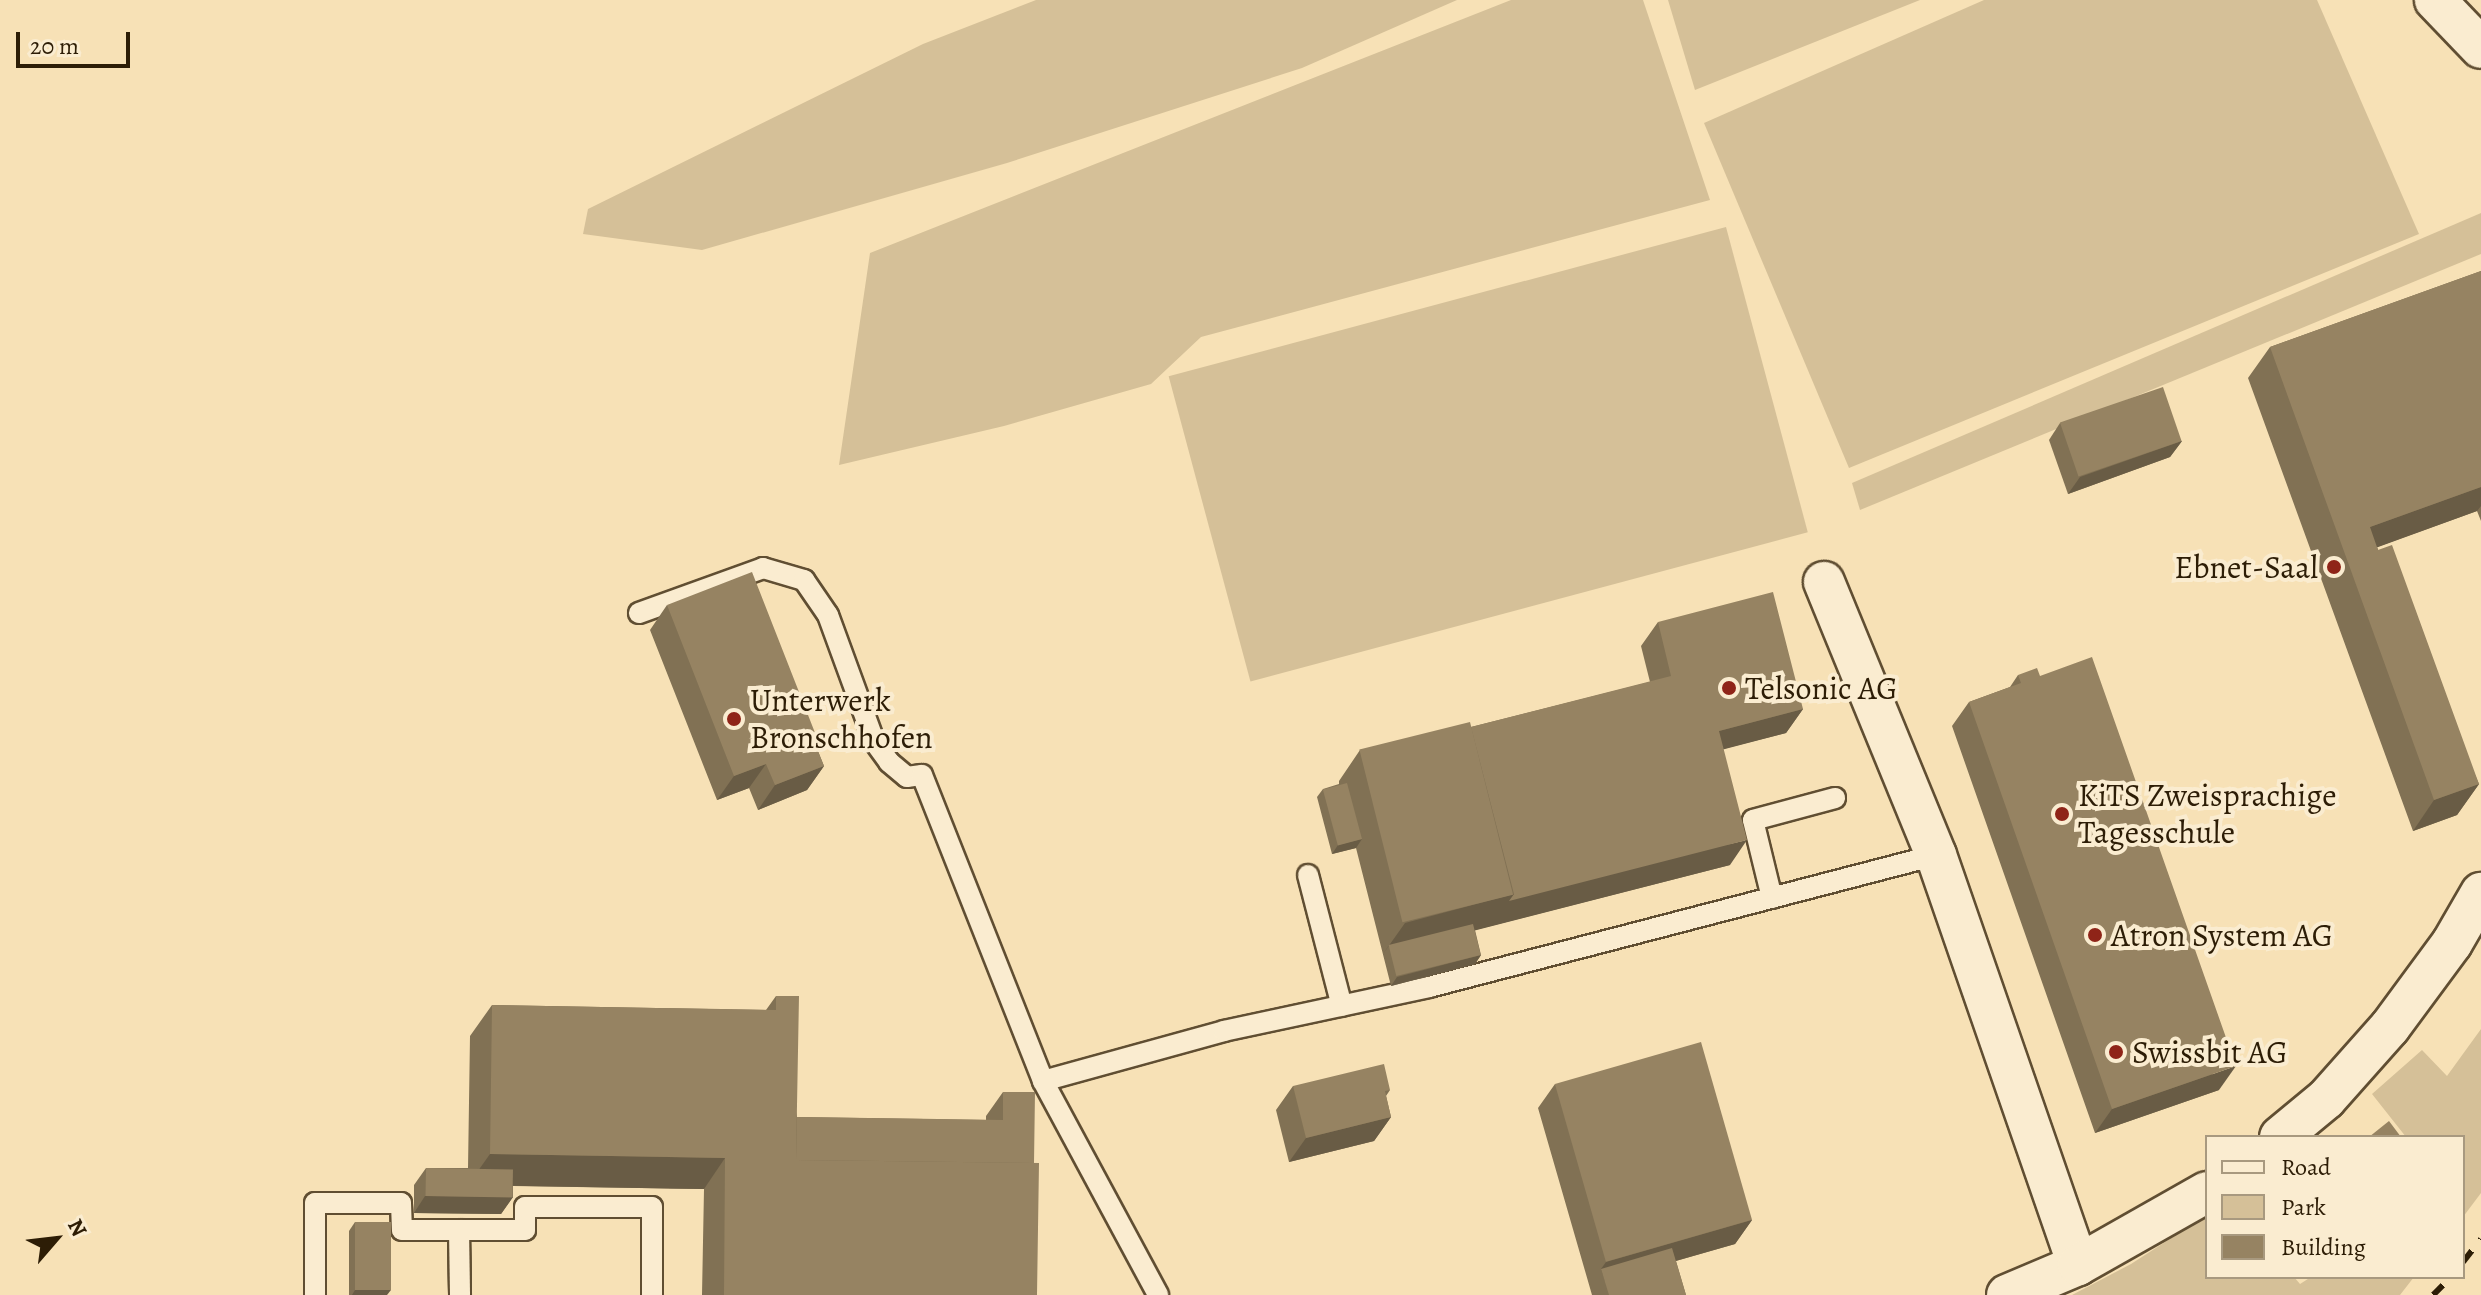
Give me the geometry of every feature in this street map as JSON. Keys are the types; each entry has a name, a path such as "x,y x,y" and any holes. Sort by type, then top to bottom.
{"street":[{"path":"2435,0 2481,48"},
{"path":"1824,582 1936,855 2078,1265"},
{"path":"2282,1135 2326,1099 2390,1027 2452,943 2481,893"},
{"path":"2007,1295 2078,1265 2205,1193"}],"lane":[{"path":"639,613 763,568 804,580 828,615 874,741 889,762 907,777 922,775 1043,1081 1158,1295"},
{"path":"1772,898 1753,820 1835,798"},
{"path":"1043,1081 1224,1031 1429,987 1936,855"},
{"path":"1308,875 1342,1006"},
{"path":"315,1295 315,1203 401,1203 402,1230 525,1230 525,1207 652,1207 652,1295"},
{"path":"459,1230 460,1295"}],"green space":[{"path":"1036,0 1457,0 1302,68 1007,163 702,250 583,234 588,209 923,44"},
{"path":"1511,0 1643,0 1710,200 1201,337 1151,384 1004,426 839,465 870,253"},
{"path":"1668,0 1920,0 1695,90"},
{"path":"1984,0 2317,0 2419,234 1849,468 1704,123"},
{"path":"2481,213 2481,254 1860,510 1852,483"},
{"path":"1726,227 1808,532 1250,682 1169,376"},
{"path":"2481,1029 2481,1193 2465,1214 2465,1135 2404,1135 2372,1094 2422,1050 2447,1076"},
{"path":"2205,1216 2205,1279 2296,1279 2300,1284 2308,1279 2412,1279 2400,1295 2072,1295 2131,1264"}],"building":[{"name":"Ebnet-Saal","path":"2481,271 2481,487 2370,527 2378,550 2392,545 2479,784 2434,800 2270,347"},
{"path":"2163,387 2182,441 2078,476 2060,422"},
{"name":"Unterwerk Bronschhofen","path":"752,572 819,743 815,744 824,766 775,785 766,764 734,776 667,605"},
{"path":"1773,592 1803,709 1719,731 1747,840 1509,901 1514,894 1471,727 1671,676 1658,622"},
{"path":"2092,657 2236,1066 2112,1109 1969,702 2021,683 2018,675 2037,668 2040,676"},
{"path":"1470,722 1513,895 1402,922 1359,750"},
{"path":"1347,783 1362,839 1338,845 1323,789"},
{"path":"1473,924 1481,955 1396,976 1389,945"},
{"path":"776,996 799,996 796,1160 1039,1163 1037,1295 724,1295 725,1158 490,1154 492,1005 776,1010"},
{"path":"1701,1042 1752,1220 1606,1262 1555,1084"},
{"path":"1384,1064 1390,1090 1385,1091 1391,1117 1306,1138 1293,1086"},
{"path":"1003,1092 1035,1092 1034,1163 796,1160 797,1117 1003,1120"},
{"path":"2389,1121 2400,1135 2372,1135"},
{"path":"426,1168 513,1170 512,1198 426,1196"},
{"path":"355,1222 391,1222 391,1290 355,1290"},
{"path":"1672,1248 1686,1295 1609,1295 1601,1269"}],"railway":[{"path":"2465,1259 2481,1239"},
{"path":"2433,1295 2449,1279"}],"place":[{"name":"Ebnet-Saal","path":"2334,567"},
{"name":"Telsonic AG","path":"1729,688"},
{"name":"Unterwerk Bronschhofen","path":"734,719"},
{"name":"KiTS Zweisprachige Tagesschule","path":"2062,814"},
{"name":"Atron System AG","path":"2095,935"},
{"name":"Swissbit AG","path":"2116,1052"}]}
